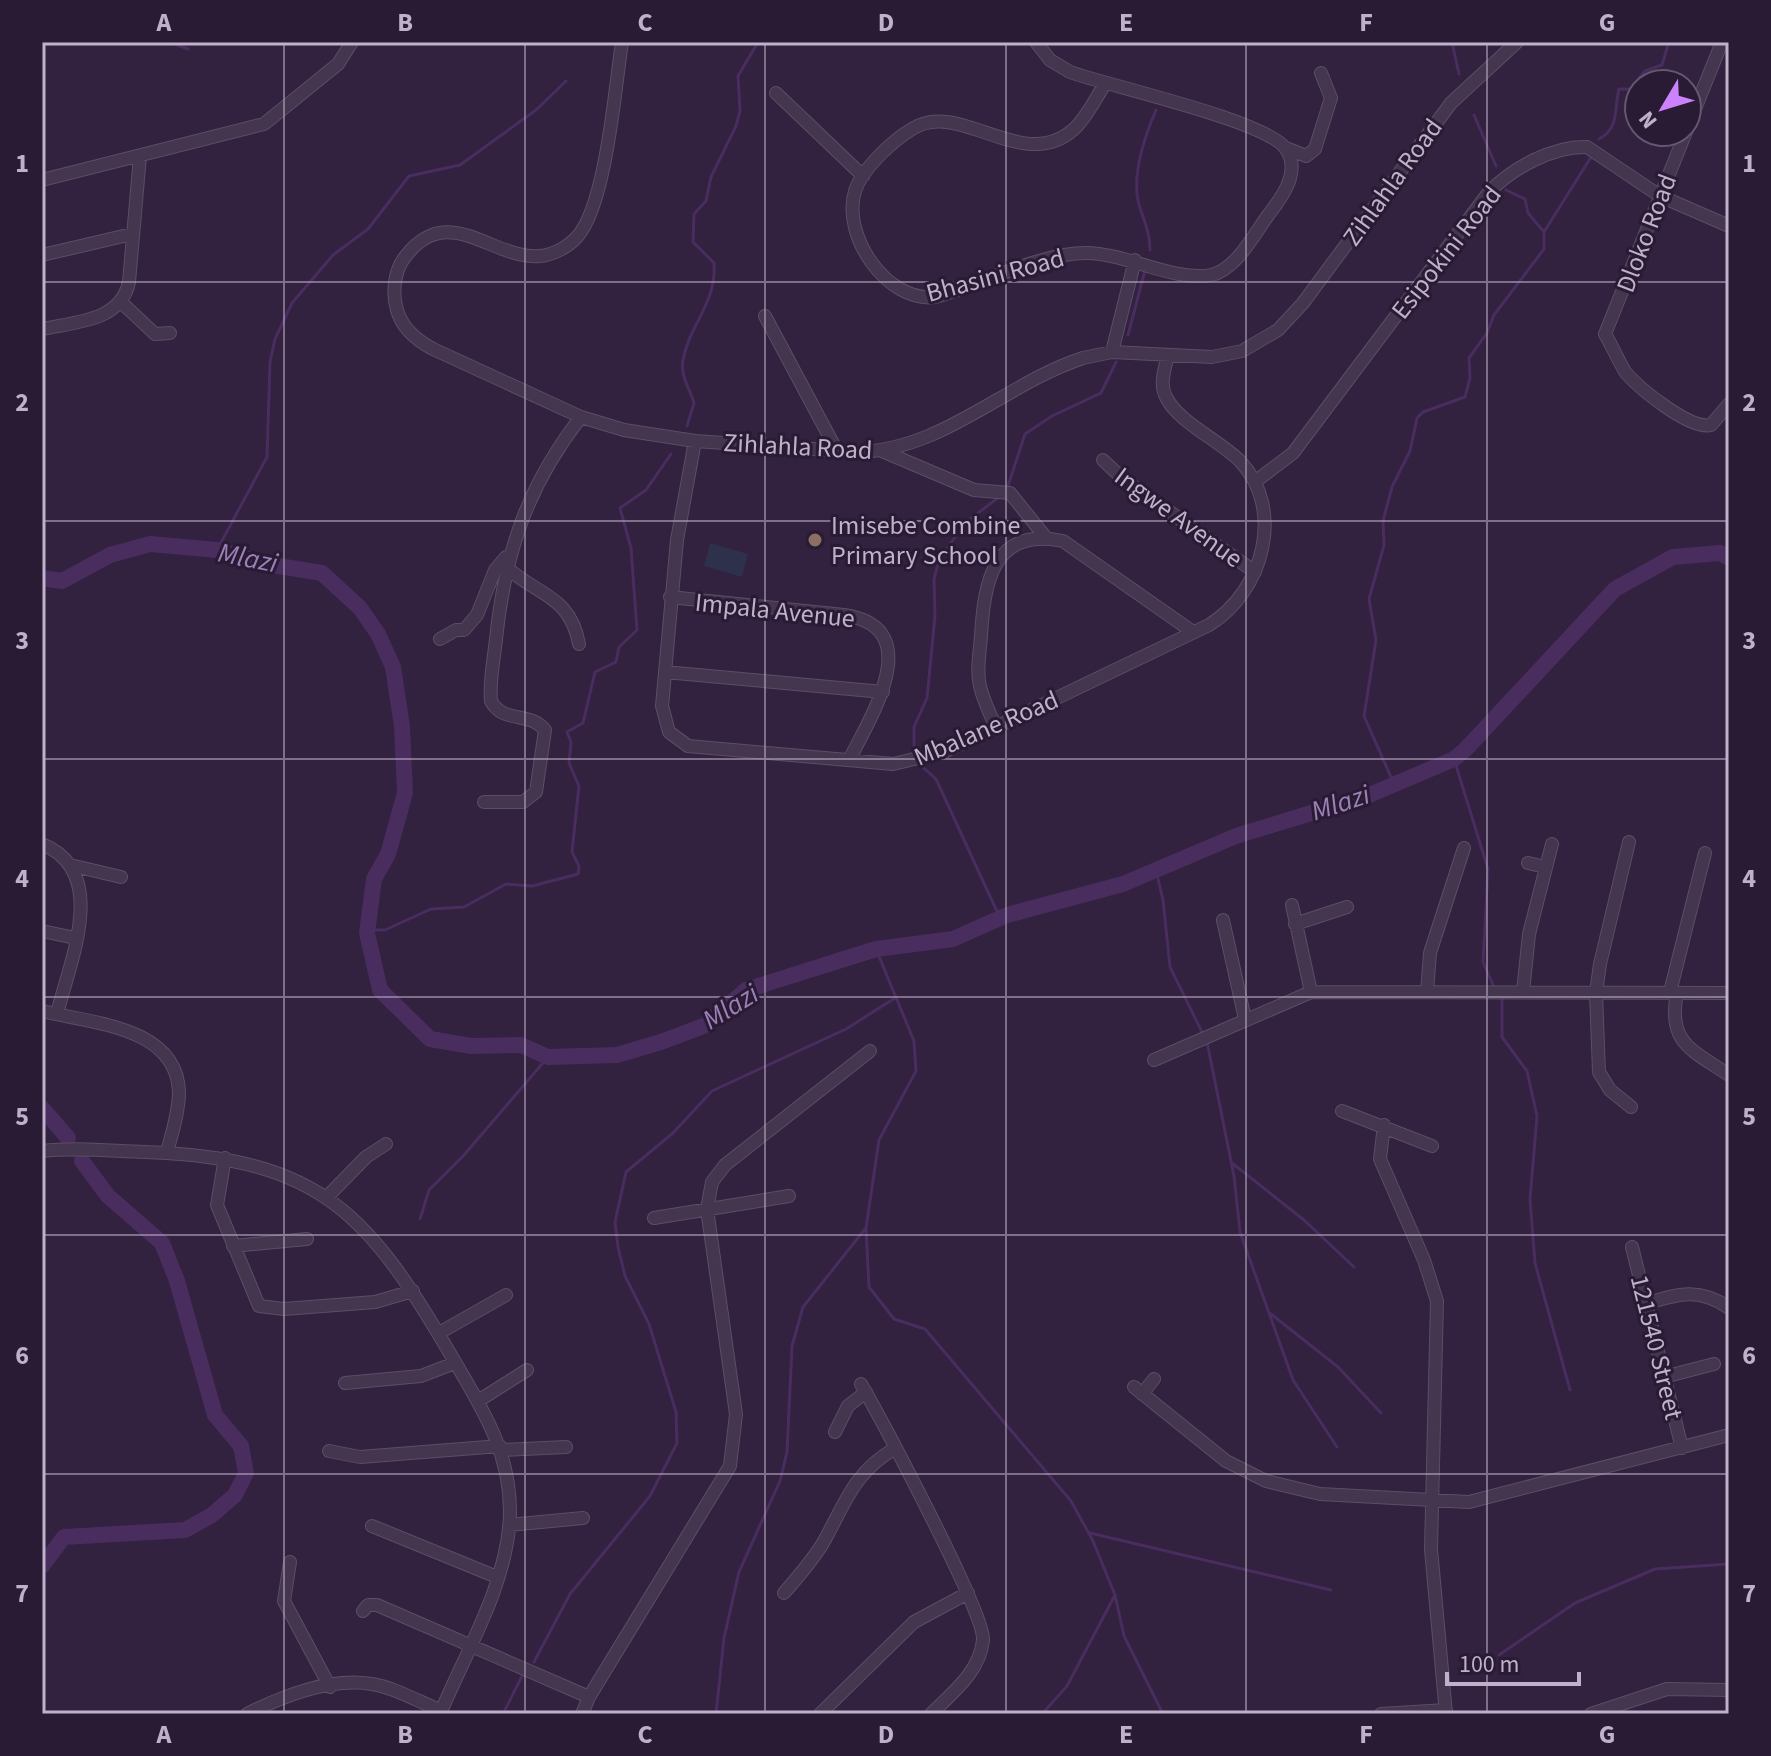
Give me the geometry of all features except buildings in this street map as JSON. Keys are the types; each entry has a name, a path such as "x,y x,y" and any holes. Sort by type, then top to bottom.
{"street":[{"path":"42,180 271,120 338,64 352,42"},
{"name":"Zihlahla Road","path":"622,42 596,192 588,221 575,239 542,256 511,252 474,235 437,235 425,239 405,256 395,284 397,313 416,339 581,417 640,434 837,451 882,451 922,440 1069,362 1112,352 1227,355 1255,345 1278,330 1303,303 1451,103 1517,42"},
{"path":"1036,42 1057,65 1105,84 1247,126 1306,156 1315,149 1331,98 1321,73"},
{"name":"Dloko Road","path":"1703,89 1722,42"},
{"name":"Bhasini Road","path":"1105,84 1078,125 1054,142 1023,143 933,121 911,129 863,176 856,188 851,209 856,232 886,279 914,297 947,294 1083,252 1135,260 1195,275 1213,275 1227,267 1283,194 1292,170 1286,148"},
{"path":"776,93 863,176"},
{"name":"Esipokini Road","path":"1256,481 1293,453 1489,192 1506,176 1558,151 1587,147 1660,196 1729,226"},
{"name":"Dloko Road","path":"1679,148 1605,334 1626,373 1683,418 1700,427 1711,425 1729,404"},
{"path":"42,329 103,315 122,303 129,282 140,156"},
{"path":"42,255 132,234"},
{"path":"1112,352 1135,260"},
{"path":"122,303 155,334 170,333"},
{"path":"765,316 837,451"},
{"path":"1168,355 1163,388 1170,404 1229,451 1256,481"},
{"path":"484,802 517,803 533,796 545,736 538,722 502,714 491,701 506,567 543,470 581,417"},
{"name":"Mbalane Road","path":"695,441 682,505 670,597 662,717 669,732 681,744 849,760 914,762 944,752 1193,632 1225,613 1244,593 1262,553 1264,528 1256,481"},
{"path":"882,451 974,490 1010,493 1047,539"},
{"name":"Ingwe Avenue","path":"1103,460 1123,479 1255,572"},
{"path":"996,727 979,679 985,586 994,565 1006,551 1022,543 1047,539 1074,547 1193,632"},
{"path":"440,639 456,630 464,630 473,620 495,570 510,553"},
{"path":"506,567 562,605 574,621 579,644"},
{"name":"Impala Avenue","path":"670,597 866,619 877,626 886,643 888,668 883,692 849,760"},
{"path":"665,672 883,692"},
{"path":"1629,842 1632,858 1600,964 1596,993 1599,1072 1610,1090 1631,1107"},
{"path":"42,844 70,865 121,877"},
{"path":"1523,992 1527,944 1552,844"},
{"path":"1427,992 1430,953 1464,848"},
{"path":"1705,853 1674,992 1673,1019 1679,1037 1687,1047 1729,1075"},
{"path":"1528,863 1545,867"},
{"path":"1459,864 1474,869"},
{"path":"57,1014 82,901 80,885 70,865"},
{"path":"1292,905 1311,992"},
{"path":"1295,924 1347,907"},
{"path":"1223,920 1245,1019"},
{"path":"42,931 75,938"},
{"path":"1154,1060 1311,992 1729,993"},
{"path":"42,1011 142,1037 164,1053 174,1070 179,1090 167,1152"},
{"path":"582,1714 589,1697 730,1466 736,1414 707,1209 712,1182 725,1165 870,1051"},
{"path":"1342,1111 1432,1146"},
{"path":"1381,1714 1446,1712 1431,1503 1437,1301 1424,1260 1380,1159 1384,1125"},
{"path":"326,1198 366,1157 386,1144"},
{"path":"42,1151 167,1152 225,1158 279,1173 326,1198 369,1232 413,1291 478,1401 501,1448 508,1484 509,1525 497,1577 441,1712 375,1685 330,1687 282,1697 247,1714"},
{"path":"225,1158 217,1205 257,1304 264,1309 375,1302 413,1291"},
{"path":"654,1218 789,1196"},
{"path":"233,1246 307,1239"},
{"name":"121540 Street","path":"1632,1247 1682,1448"},
{"path":"1645,1304 1692,1292 1710,1296 1729,1308"},
{"path":"439,1333 506,1295"},
{"path":"345,1383 367,1386 421,1376 455,1363"},
{"path":"1664,1377 1714,1364"},
{"path":"478,1401 527,1370"},
{"path":"1154,1379 1138,1390 1208,1450 1266,1481 1320,1494 1431,1503 1478,1501 1729,1435"},
{"path":"835,1432 848,1406 863,1388 968,1593 982,1630 979,1658 971,1672 931,1714"},
{"path":"329,1451 360,1457 566,1447"},
{"path":"792,1590 858,1478 871,1463 894,1449"},
{"path":"509,1525 583,1518"},
{"path":"372,1526 497,1577"},
{"path":"290,1562 284,1601 330,1687"},
{"path":"820,1714 914,1622 968,1593"},
{"path":"363,1611 368,1605 377,1605 589,1697"},
{"path":"1591,1714 1667,1689 1694,1687 1729,1690"}],"shaded area":[{"path":"710,543 748,554 742,577 704,566"}],"waterway":[{"path":"170,42 188,49"},
{"path":"687,426 694,403 684,377 683,360 714,277 714,263 693,242 694,214 706,201 711,177 736,126 740,111 738,76 758,42"},
{"path":"1452,42 1459,74"},
{"path":"1599,139 1613,123 1619,89 1630,89 1645,71 1662,65 1669,42"},
{"path":"217,550 267,457 270,362 275,339 292,303 333,255 368,229 409,176 460,165 536,110 566,81"},
{"path":"1150,250 1137,184 1143,145 1156,110"},
{"path":"1474,115 1496,166"},
{"path":"1544,232 1593,154"},
{"path":"1394,784 1364,716 1376,640 1369,599 1384,545 1383,521 1392,487 1410,451 1417,418 1423,412 1465,397 1470,378 1469,358 1487,333 1494,315 1544,249 1544,232 1528,213 1525,199 1506,190"},
{"path":"1128,335 1145,270"},
{"path":"1007,489 1025,434 1052,416 1101,393 1116,362"},
{"path":"367,930 385,930 431,909 464,907 506,884 532,886 578,874 579,866 572,852 579,786 569,763 571,742 567,732 583,723 595,672 616,662 619,647 637,630 631,548 620,508 646,490 671,454"},
{"path":"914,755 914,727 927,698 935,616 934,579 939,560 965,523 999,497"},
{"name":"Mlazi","path":"42,578 62,581 110,555 150,544 217,550 266,564 322,573 360,608 378,634 393,667 402,726 405,793 388,854 374,879 367,933 380,990 430,1039 471,1046 521,1045 548,1057 617,1055 661,1042 706,1025 746,990 876,949 953,939 1007,915 1123,884 1236,836 1367,796 1454,759 1465,750 1615,589 1673,557 1720,553 1729,558"},
{"path":"1454,759 1488,869 1483,962 1493,985"},
{"path":"917,762 936,779 1000,918"},
{"path":"1156,870 1163,900 1170,967 1202,1032"},
{"path":"876,949 914,1041 916,1071 879,1140 866,1228 869,1287 894,1319 925,1329 1071,1501 1093,1541 1115,1595 1124,1636 1163,1714"},
{"path":"1502,996 1502,1037 1527,1071 1537,1116 1530,1199 1535,1263 1570,1390"},
{"path":"534,1662 570,1594 650,1496 677,1443 676,1412 649,1324 625,1276 618,1247 615,1222 626,1172 673,1133 712,1091 846,1029 895,998"},
{"path":"1207,1042 1234,1176 1240,1232 1293,1380 1337,1447"},
{"path":"420,1219 429,1190 464,1155 548,1057"},
{"path":"42,1108 68,1138"},
{"path":"42,1566 64,1537 185,1530 212,1515 235,1495 246,1473 241,1446 215,1415 177,1281 162,1243 108,1196 82,1161"},
{"path":"1232,1163 1304,1220 1354,1267"},
{"path":"716,1714 724,1638 739,1572 780,1481 787,1452 792,1346 803,1307 865,1229"},
{"path":"1271,1314 1338,1367 1381,1413"},
{"path":"1090,1533 1331,1590"},
{"path":"1499,1655 1575,1603 1655,1569 1729,1564"},
{"path":"1042,1714 1067,1686 1115,1595"},
{"path":"503,1714 522,1676"}],"place":[{"name":"Imisebe Combine Primary School","path":"815,540"}]}
